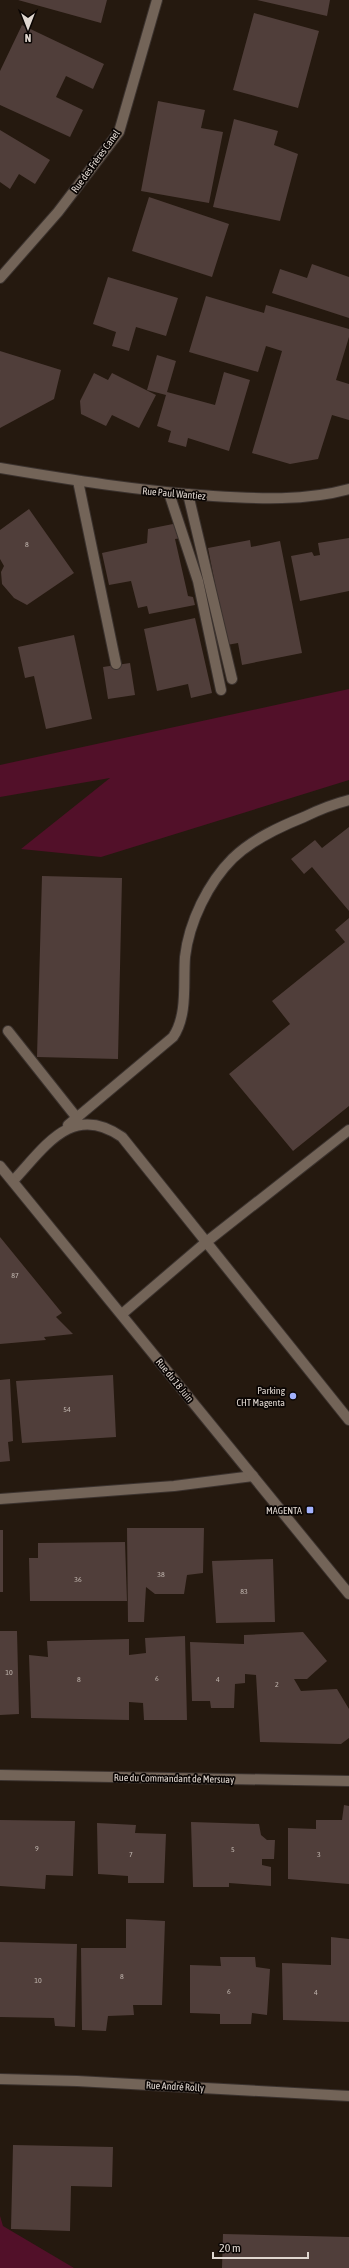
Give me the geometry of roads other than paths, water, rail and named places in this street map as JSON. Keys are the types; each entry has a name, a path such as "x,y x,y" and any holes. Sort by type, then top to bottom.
{"street":[{"name":"Rue des Frères Canel","path":"0,278 58,212 119,132 157,0"},
{"name":"Rue Paul Wantiez","path":"0,468 78,481 170,493 288,498 349,489"},
{"path":"78,481 116,664"},
{"path":"170,493 198,580 221,690"},
{"path":"188,494 232,679"},
{"path":"13,1181 58,1133 168,1042 179,1029 188,941 200,908 212,885 222,871 234,858 271,832 320,810 349,800"},
{"path":"8,1031 77,1118"},
{"path":"58,1133 72,1126 94,1124 108,1127 122,1137 205,1243 349,1420"},
{"path":"122,1314 205,1243 349,1130"},
{"name":"Rue du 18 Juin","path":"0,1166 349,1594"},
{"path":"0,1499 174,1486 253,1476"},
{"name":"Rue du Commandant de Mersuay","path":"0,1775 349,1781"},
{"name":"Rue André Rolly","path":"0,2079 77,2081 349,2096"}],"place":[{"name":"Parking CHT Magenta","path":"293,1396"},
{"name":"MAGENTA","path":"310,1510"}]}
